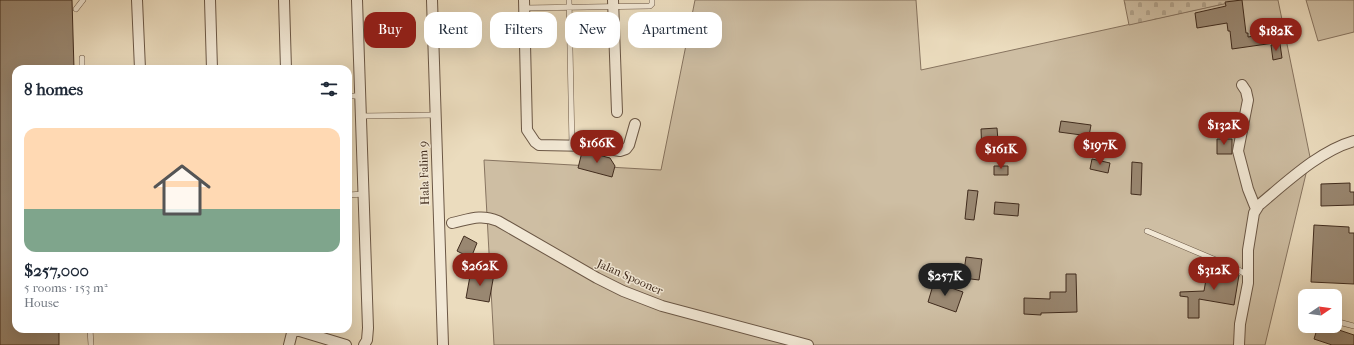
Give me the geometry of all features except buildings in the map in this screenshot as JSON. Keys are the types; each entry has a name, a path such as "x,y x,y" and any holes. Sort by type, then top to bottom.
{"street":[{"path":"137,0 140,65"},
{"path":"210,0 212,65"},
{"path":"284,0 286,65"},
{"path":"357,0 368,328 367,340 364,345"},
{"name":"Hala Falim 9","path":"432,0 444,345"},
{"path":"613,3 617,112"},
{"path":"524,4 527,130 535,142 539,145 591,146 620,152 626,149 629,144 635,124"},
{"path":"1242,85 1246,91 1248,100 1238,151 1248,189 1256,209"},
{"path":"1239,345 1240,324 1248,276 1248,250 1256,209 1259,204 1323,155 1343,144 1354,141"},
{"name":"Jalan Spooner","path":"452,223 480,217 489,217 498,220 553,253 623,291 662,306 808,345"},
{"path":"289,345 292,333"},
{"path":"306,333 346,345"}],"lane":[{"path":"76,10 83,0"},
{"path":"569,0 572,145"},
{"path":"524,4 569,7 613,3 650,6 652,4 652,0"},
{"path":"82,58 82,65"},
{"path":"352,96 360,96"},
{"path":"361,116 435,115"},
{"path":"352,195 364,194"},
{"path":"1147,231 1237,269 1248,276"},
{"path":"1342,322 1354,325"},
{"path":"90,333 91,345"}],"green space":[{"path":"695,0 916,0 921,70 1241,0 1278,0 1310,157 1265,345 494,345 484,160 661,170 685,48 722,48 722,12 693,12"},
{"path":"1124,0 1236,0 1237,1 1129,25"},
{"path":"1306,0 1354,0 1354,32 1318,41"}]}
